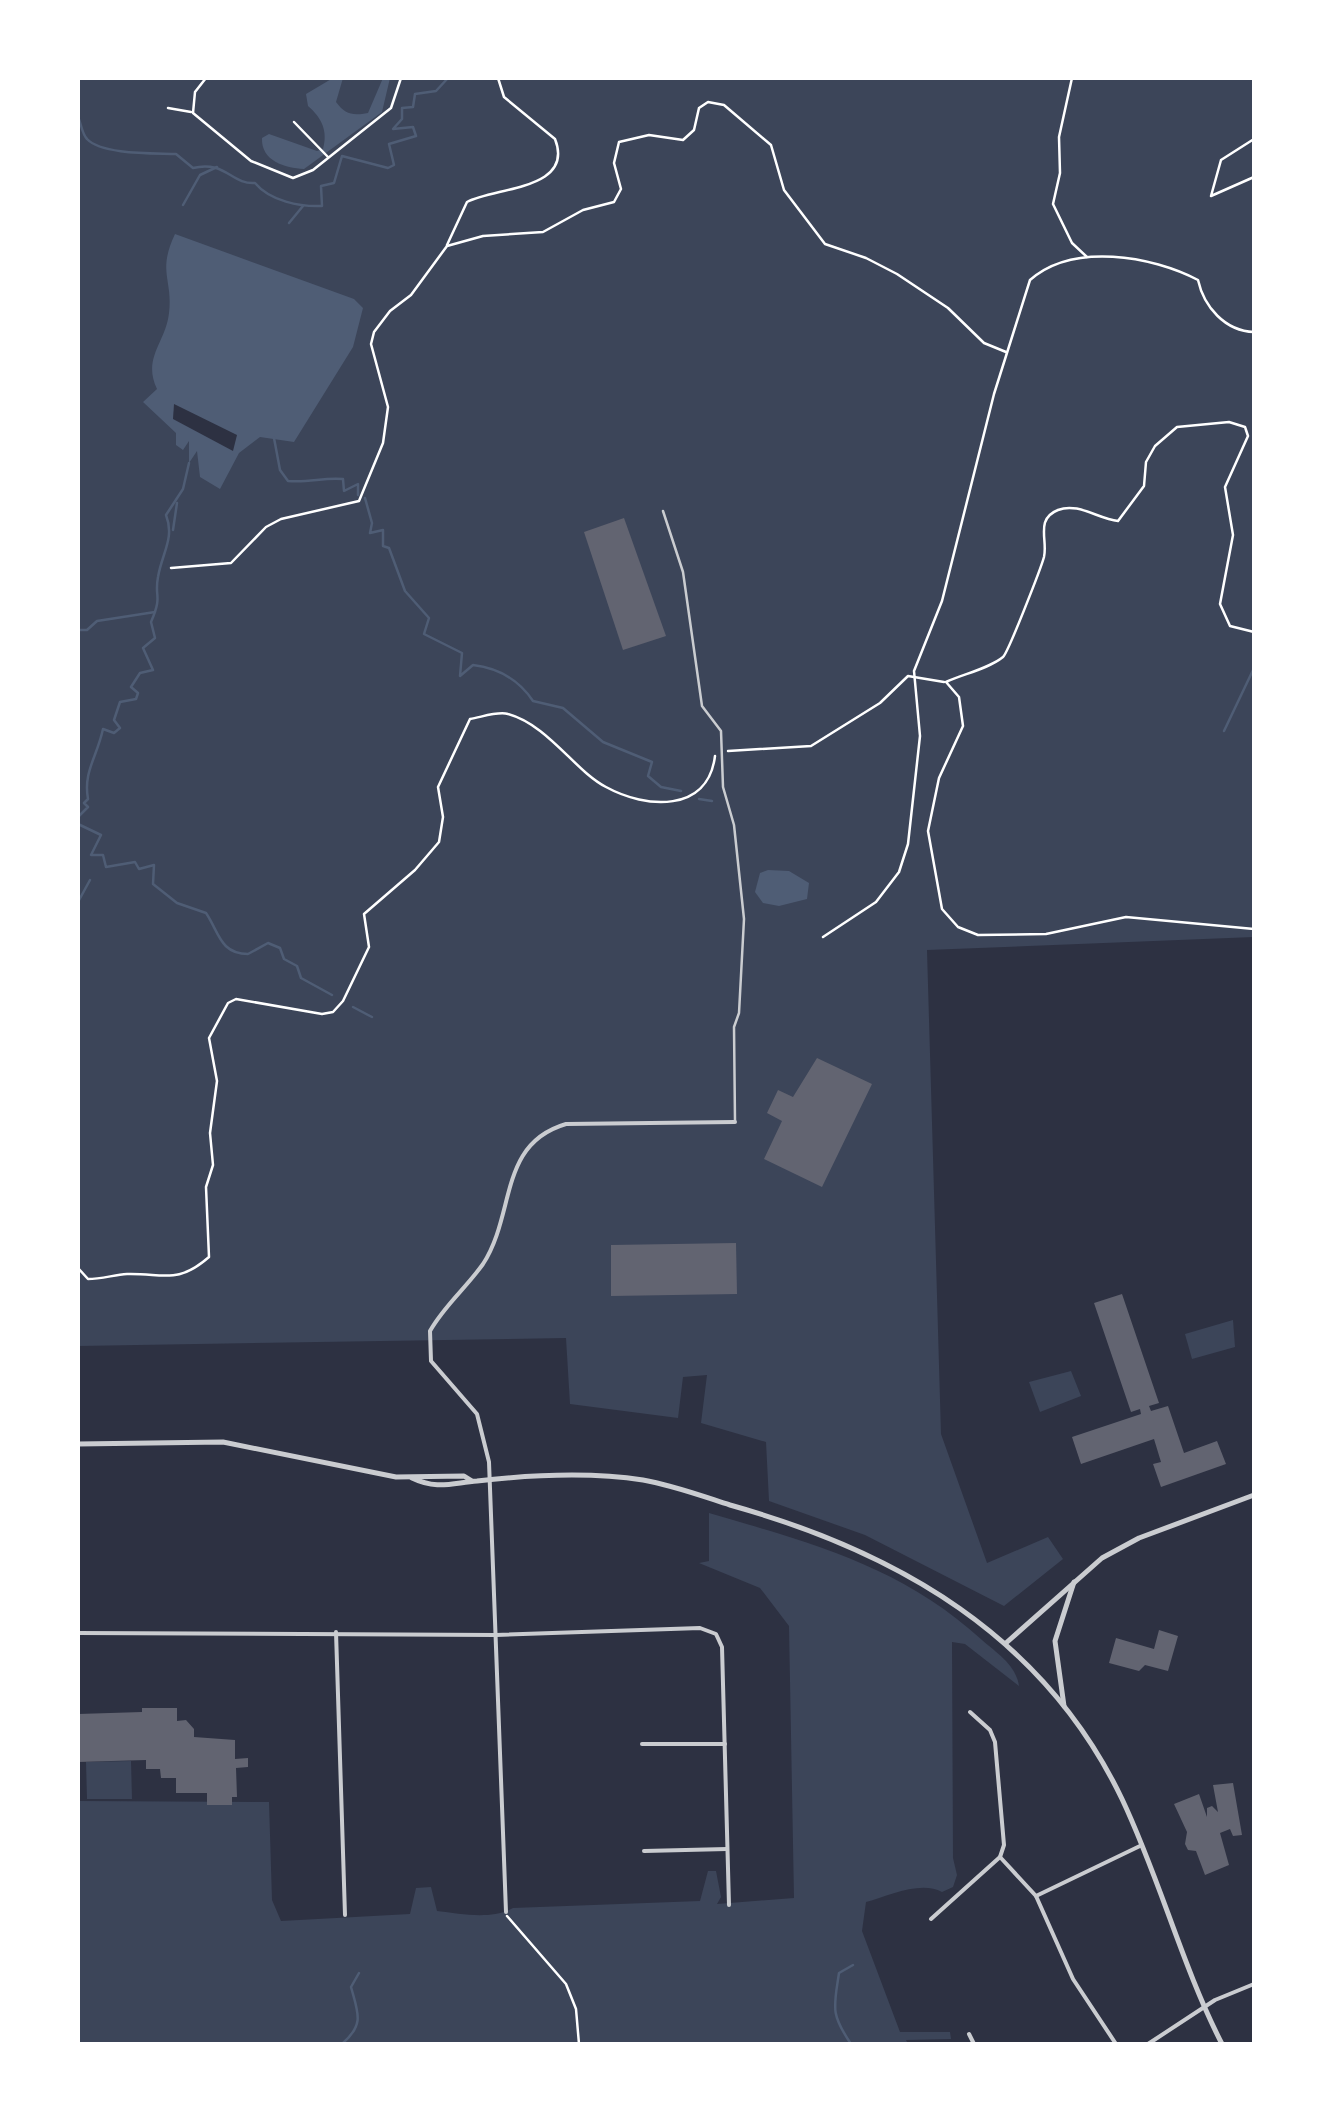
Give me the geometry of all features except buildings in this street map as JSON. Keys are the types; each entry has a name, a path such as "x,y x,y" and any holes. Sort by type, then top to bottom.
{"street":[{"path":"506,1912 486,1438 477,1414 432,1361 430,1332 488,1254 528,1142 545,1130 566,1124 735,1122"},
{"path":"78,1444 223,1442 412,1478 647,1481 782,1520 868,1552 929,1586 1006,1643 1066,1711 1120,1795 1204,2009 1222,2044"},
{"path":"1006,1643 1102,1558 1138,1538 1254,1494"},
{"path":"1066,1711 1054,1641 1076,1579"},
{"path":"78,1633 496,1635 700,1628 716,1634 722,1647 728,1905"},
{"path":"336,1632 345,1915"},
{"path":"931,1919 1000,1857 1006,1832 995,1742 990,1730 970,1712"},
{"path":"642,1744 724,1744"},
{"path":"1036,1896 1142,1845"},
{"path":"644,1851 727,1848"},
{"path":"1000,1857 1036,1896 1073,1980 1116,2044"},
{"path":"1148,2044 1254,1984"},
{"path":"969,2034 974,2044"}],"lane":[{"path":"663,511 684,572 693,662 702,706 721,731 723,787 734,825 744,918 739,1014 734,1027 735,1122"}],"path":[{"path":"193,113 196,92 206,78"},
{"path":"168,108 193,113 251,161 283,177 313,170 391,108 401,78"},
{"path":"172,568 231,563 281,519 303,510 346,505 366,492 384,444 388,407 379,362 371,355 374,332 396,304 411,295 447,246 467,202 480,194 530,185 548,174 558,160 555,139 504,97 498,78"},
{"path":"1072,78 1058,137 1060,173 1054,204 1072,244 1088,258"},
{"path":"447,246 456,247 483,236 543,232 583,210 614,202 621,189 614,163 619,142 650,134 683,140 694,130 698,108 716,102 770,145 784,190 824,244 866,258 897,274 948,308 984,342 1006,352"},
{"path":"294,122 329,158"},
{"path":"1254,139 1221,160 1211,196 1254,178"},
{"path":"822,937 876,902 899,872 908,844 920,736 914,674 942,602 1006,352 1030,280 1054,266 1088,258 1129,258 1188,274 1198,280 1201,293 1224,322 1236,330 1254,332"},
{"path":"946,682 1005,656 1044,558 1042,533 1048,516 1062,508 1077,508 1118,520 1144,486 1146,462 1155,446 1177,427 1241,424 1248,436 1225,487 1233,535 1220,604 1230,626 1254,632"},
{"path":"914,674 946,682 959,698 963,726 938,778 928,831 942,909 958,927 978,934 1046,934 1126,917 1254,929"},
{"path":"732,750 812,746 880,703 914,674"},
{"path":"78,1268 88,1278 126,1274 174,1278 194,1271 209,1258 206,1188 212,1165 210,1132 217,1080 210,1038 228,1003 236,999 322,1014 333,1012 344,1001 368,947 364,914 415,870 438,842 443,817 438,788 470,718 510,715 572,755 603,786 657,802 676,804 695,794 713,772 716,752"},
{"path":"506,1912 514,1928 566,1984 576,2009 579,2044"}],"shaded area":[{"path":"78,78 1254,78 1254,937 927,950 941,1434 987,1563 1048,1537 1063,1559 1004,1606 865,1535 769,1501 766,1442 701,1423 707,1375 683,1377 678,1418 570,1404 566,1338 78,1346"},
{"path":"333,78 343,78 336,102 346,112 358,114 368,113 383,78 390,78 382,112 304,169 270,158 262,138 269,134 317,151 323,149 323,125 308,106 306,94"},
{"path":"175,234 354,299 363,308 353,347 294,442 260,437 239,453 220,489 200,477 197,451 189,463 189,441 183,450 176,445 176,433 143,402 157,389 153,359 169,313 166,267"},
{"path":"789,871 809,883 807,899 779,906 763,903 755,892 760,873"},
{"path":"1233,1320 1235,1347 1192,1359 1185,1334"},
{"path":"1071,1371 1081,1396 1040,1412 1029,1382"},
{"path":"709,1513 819,1547 887,1575 951,1615 1000,1655 1014,1672 1019,1686 965,1644 952,1642 953,1858 957,1875 953,1887 942,1892 915,1888 866,1902 862,1931 900,2032 950,2032 951,2039 906,2040 908,2044 78,2044 78,1801 269,1802 272,1900 281,1921 410,1914 416,1888 431,1887 437,1911 476,1915 513,1908 700,1901 708,1871 716,1871 721,1897 717,1904 794,1898 789,1626 760,1588 699,1563 709,1561"},
{"path":"131,1761 132,1799 87,1799 86,1762"}],"pier":[{"path":"174,404 237,435 233,451 173,419"}],"waterway":[{"path":"78,117 87,139 104,148 176,154 193,168 213,167 255,183 286,202 322,206 321,186 334,183 342,156 388,168 394,165 389,144 416,136 413,127 393,129 402,119 402,108 413,107 415,94 436,91 448,78"},
{"path":"183,205 200,175 217,167"},
{"path":"289,223 303,206"},
{"path":"274,438 280,470 288,481 343,479 344,491 358,484 358,495"},
{"path":"78,817 88,807 84,803 88,799 89,772 103,729 114,733 120,728 114,720 120,702 136,699 138,693 131,687 140,673 153,670 143,648 155,638 151,622 168,538 166,515 183,489 189,463"},
{"path":"365,498 372,523 370,533 383,530 383,546 389,548 405,591 429,618 424,634 462,653 460,676 473,665 507,676 533,701 563,708 603,742 652,762 648,776 661,787 681,791"},
{"path":"173,530 177,503"},
{"path":"78,630 87,630 97,621 155,612"},
{"path":"1224,731 1254,668"},
{"path":"699,799 712,801"},
{"path":"78,824 101,835 91,855 103,855 106,867 135,862 139,869 154,865 153,884 177,903 206,913 221,941 231,950 248,954 268,943 280,948 284,959 297,966 301,978 332,995"},
{"path":"78,902 90,880"},
{"path":"353,1007 372,1017"},
{"path":"851,2044 840,2025 835,2002 839,1973 853,1965"},
{"path":"342,2044 357,2024 351,1987 359,1973"}]}
